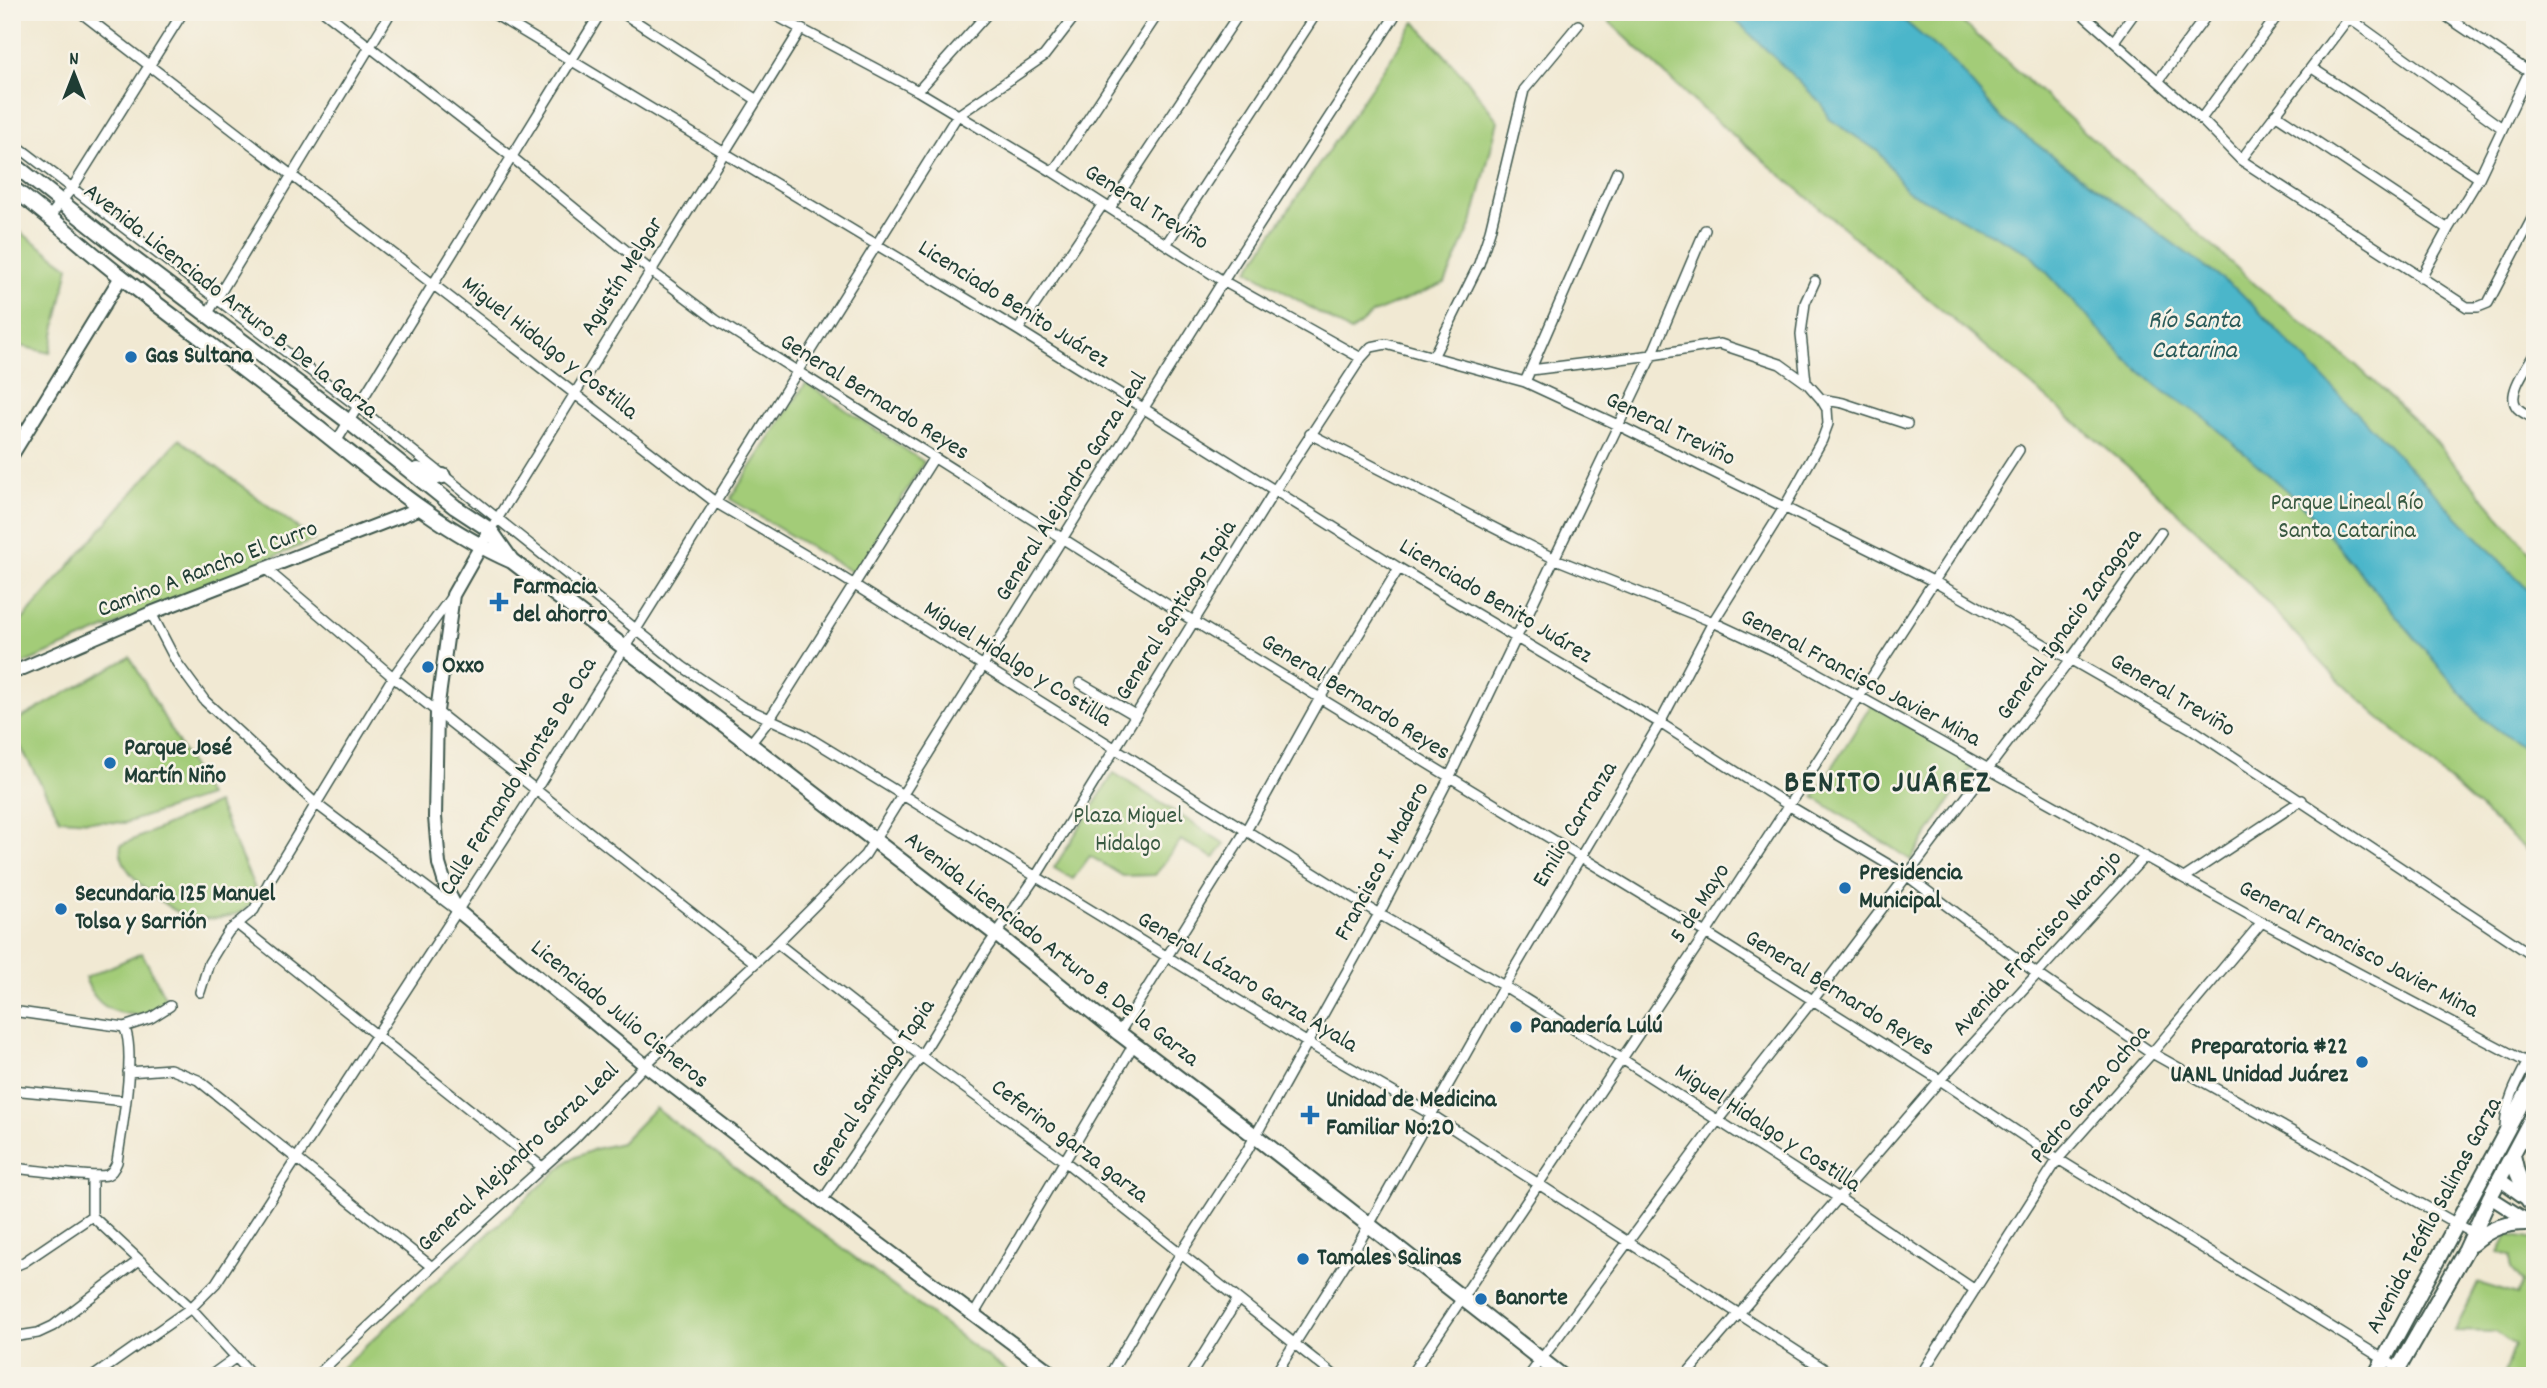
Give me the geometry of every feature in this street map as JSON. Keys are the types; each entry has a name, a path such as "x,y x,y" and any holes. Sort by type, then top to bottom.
{"main road":[{"name":"Avenida Licenciado Arturo B. De la Garza","path":"12,163 349,422 455,507 493,525 512,561"},
{"name":"Avenida Licenciado Arturo B. De la Garza","path":"12,188 50,216 121,277 234,361 421,508 478,547 512,561 996,934 1119,1033 1562,1376"},
{"path":"114,244 121,277 150,271"},
{"path":"396,460 404,460 434,478 443,476"},
{"name":"Avenida Teófilo Salinas Garza","path":"2375,1376 2535,1078"},
{"name":"Avenida Teófilo Salinas Garza","path":"2396,1372 2466,1250 2499,1179 2529,1130 2535,1112"},
{"path":"2513,1155 2517,1172 2532,1202"},
{"path":"2466,1250 2486,1231 2511,1222 2533,1224"}],"street":[{"name":"Miguel Hidalgo y Costilla","path":"80,12 715,502 1247,829 1379,914 1504,986 1622,1059 1839,1198 1975,1290"},
{"path":"50,216 73,187 183,12"},
{"name":"General Bernardo Reyes","path":"325,12 513,158 651,271 716,320 796,373 1195,622 1706,933 1940,1080 2058,1159 2384,1360 2396,1372"},
{"path":"208,313 391,12"},
{"name":"Licenciado Benito Juárez","path":"491,12 878,244 1399,568 1660,723 1788,805 1906,875 2036,973 2152,1053 2473,1233"},
{"path":"335,442 601,12"},
{"path":"621,12 757,100"},
{"path":"918,91 989,12"},
{"name":"Calle Fernando Montes De Oca","path":"94,1376 191,1308 216,1283 535,791 957,116 1044,56 1078,12"},
{"path":"1053,172 1159,12"},
{"path":"1018,330 1240,12"},
{"path":"1167,243 1317,12"},
{"name":"General Alejandro Garza Leal","path":"316,1376 573,1140 645,1065 777,943 866,855 1223,281 1394,17 1394,12"},
{"path":"2080,12 2159,80 2241,160 2467,307 2488,303 2535,213"},
{"path":"2113,41 2135,12"},
{"path":"2159,80 2209,12"},
{"path":"2201,119 2280,12"},
{"path":"2421,278 2479,178 2502,128 2532,74 2440,12"},
{"name":"General Treviño","path":"772,13 918,91 1167,243 1223,281 1361,358 1371,347 1386,344 1525,382 1618,425 1934,582 2192,729 2534,956"},
{"path":"2241,160 2351,15 2502,128"},
{"path":"1433,357 1479,264 1490,231 1524,90 1577,25"},
{"name":"Agustín Melgar","path":"478,547 801,29"},
{"path":"2312,68 2479,178"},
{"path":"2275,114 2448,229"},
{"name":"General Lázaro Garza Ayala","path":"12,142 358,407 443,476 493,525 719,692 769,720 803,734 1035,878 1432,1115 1629,1240 1835,1376"},
{"path":"1525,382 1617,172"},
{"name":"Francisco I. Madero","path":"1109,1376 1255,1136 1379,914 1449,778 1652,355 1705,230"},
{"path":"12,455 121,277"},
{"path":"1805,382 1802,320 1805,303 1815,281"},
{"path":"1531,370 1720,344 1780,364 1805,382 1821,399 1843,403 1907,424"},
{"path":"2535,353 2514,394 2518,410 2535,418"},
{"name":"General Santiago Tapia","path":"822,1201 922,1056 1310,434 1361,358"},
{"name":"Emilio Carranza","path":"1274,1376 1369,1224 1504,986 1660,723 1713,622 1784,508 1822,440 1828,424 1827,409 1821,399"},
{"name":"General Francisco Javier Mina","path":"1310,434 1553,558 1713,622 1790,658 2262,922 2528,1063"},
{"name":"5 de Mayo","path":"1410,1376 1537,1182 1706,933 2019,450"},
{"path":"750,744 769,720 933,458"},
{"name":"Camino A Rancho El Curro","path":"12,673 151,613 421,508"},
{"name":"General Ignacio Zaragoza","path":"1529,1376 1718,1120 1988,770 2161,532"},
{"name":"Licenciado Julio Cisneros","path":"478,547 453,595 437,711 435,817 439,864 447,890 458,911 645,1065 1056,1376"},
{"path":"1119,1033 1247,829 1320,698 1399,568"},
{"path":"267,569 393,677 754,962"},
{"path":"200,992 209,963 229,931 254,910 315,803 393,677 453,595"},
{"path":"151,613 177,663 205,701 315,803 458,911"},
{"path":"1080,683 1135,715"},
{"path":"2184,878 2302,800"},
{"name":"Avenida Francisco Naranjo","path":"1685,1376 1940,1080 2144,856"},
{"name":"Pedro Garza Ochoa","path":"1920,1376 2058,1159 2262,922"},
{"path":"237,924 542,1167"},
{"name":"Ceferino garza garza","path":"777,943 922,1056 1063,1160 1335,1376"},
{"path":"12,1011 124,1027 151,1018 170,1006"},
{"path":"12,1176 13,1168 92,1176 109,1174 117,1162 128,1072 127,1034 124,1027"},
{"path":"974,1314 1134,1044"},
{"path":"2505,1133 2507,1105 2535,1048"},
{"path":"128,1072 170,1069 190,1075 432,1267"},
{"path":"12,1090 125,1101"},
{"path":"92,1176 92,1216 191,1308 253,1376"},
{"path":"2499,1179 2532,1202"},
{"path":"2490,1197 2533,1224"},
{"path":"12,1267 24,1262 92,1216"},
{"path":"12,1337 38,1333 53,1326 138,1261"},
{"path":"1190,1376 1238,1299"},
{"path":"210,1376 235,1358"}],"green space":[{"name":"Parque Lineal Río Santa Catarina","path":"1599,12 1951,12 2257,286 2356,365 2431,436 2535,558 2535,858 2341,683 2213,545 2131,469 1701,108"},
{"path":"1415,22 1466,79 1498,121 1472,223 1445,283 1373,313 1351,332 1248,270"},
{"path":"12,226 69,267 50,353 12,344"},
{"path":"806,383 924,462 855,574 730,499"},
{"path":"179,439 314,540 18,666 12,656 12,632"},
{"name":"Parque José Martín Niño","path":"130,657 208,796 125,823 60,819 12,731 12,723"},
{"path":"1871,705 1973,765 1911,860 1814,797"},
{"name":"Plaza Miguel Hidalgo","path":"1114,773 1225,844 1214,858 1181,840 1155,875 1123,876 1090,856 1073,879 1054,868"},
{"path":"217,803 257,893 250,905 236,914 211,918 187,916 144,888 126,866 121,855 121,845"},
{"path":"142,953 169,1005 152,1013 131,1014 111,1010 103,1005 93,994 85,978"},
{"path":"655,1108 1013,1376 333,1376 569,1160 595,1149 621,1143"},
{"path":"2508,1235 2535,1240 2535,1376 2503,1376 2514,1345 2496,1332 2455,1331 2478,1283 2517,1295 2522,1283 2511,1269 2511,1257 2499,1252"}],"water":[{"name":"Río Santa Catarina","path":"1724,12 1894,12 1954,63 2002,119 2240,292 2535,597 2535,757 2482,718 2306,508 2206,419 2158,387 2127,360 2029,253 1907,191 1879,152 1828,118 1822,104"}],"place":[{"name":"Gas Sultana","path":"131,357"},
{"name":"Farmacia del ahorro","path":"499,602"},
{"name":"Oxxo","path":"428,667"},
{"name":"Parque José Martín Niño","path":"110,763"},
{"name":"Presidencia Municipal","path":"1845,888"},
{"name":"Secundaria 125 Manuel Tolsa y Sarrión","path":"61,909"},
{"name":"Panadería Lulú","path":"1516,1027"},
{"name":"Preparatoria #22 UANL Unidad Juárez","path":"2362,1062"},
{"name":"Unidad de Medicina Familiar No:20","path":"1310,1115"},
{"name":"Tamales Salinas","path":"1303,1259"},
{"name":"Banorte","path":"1481,1299"}],"district":[{"name":"BENITO JUÁREZ","path":"1888,785"}]}
